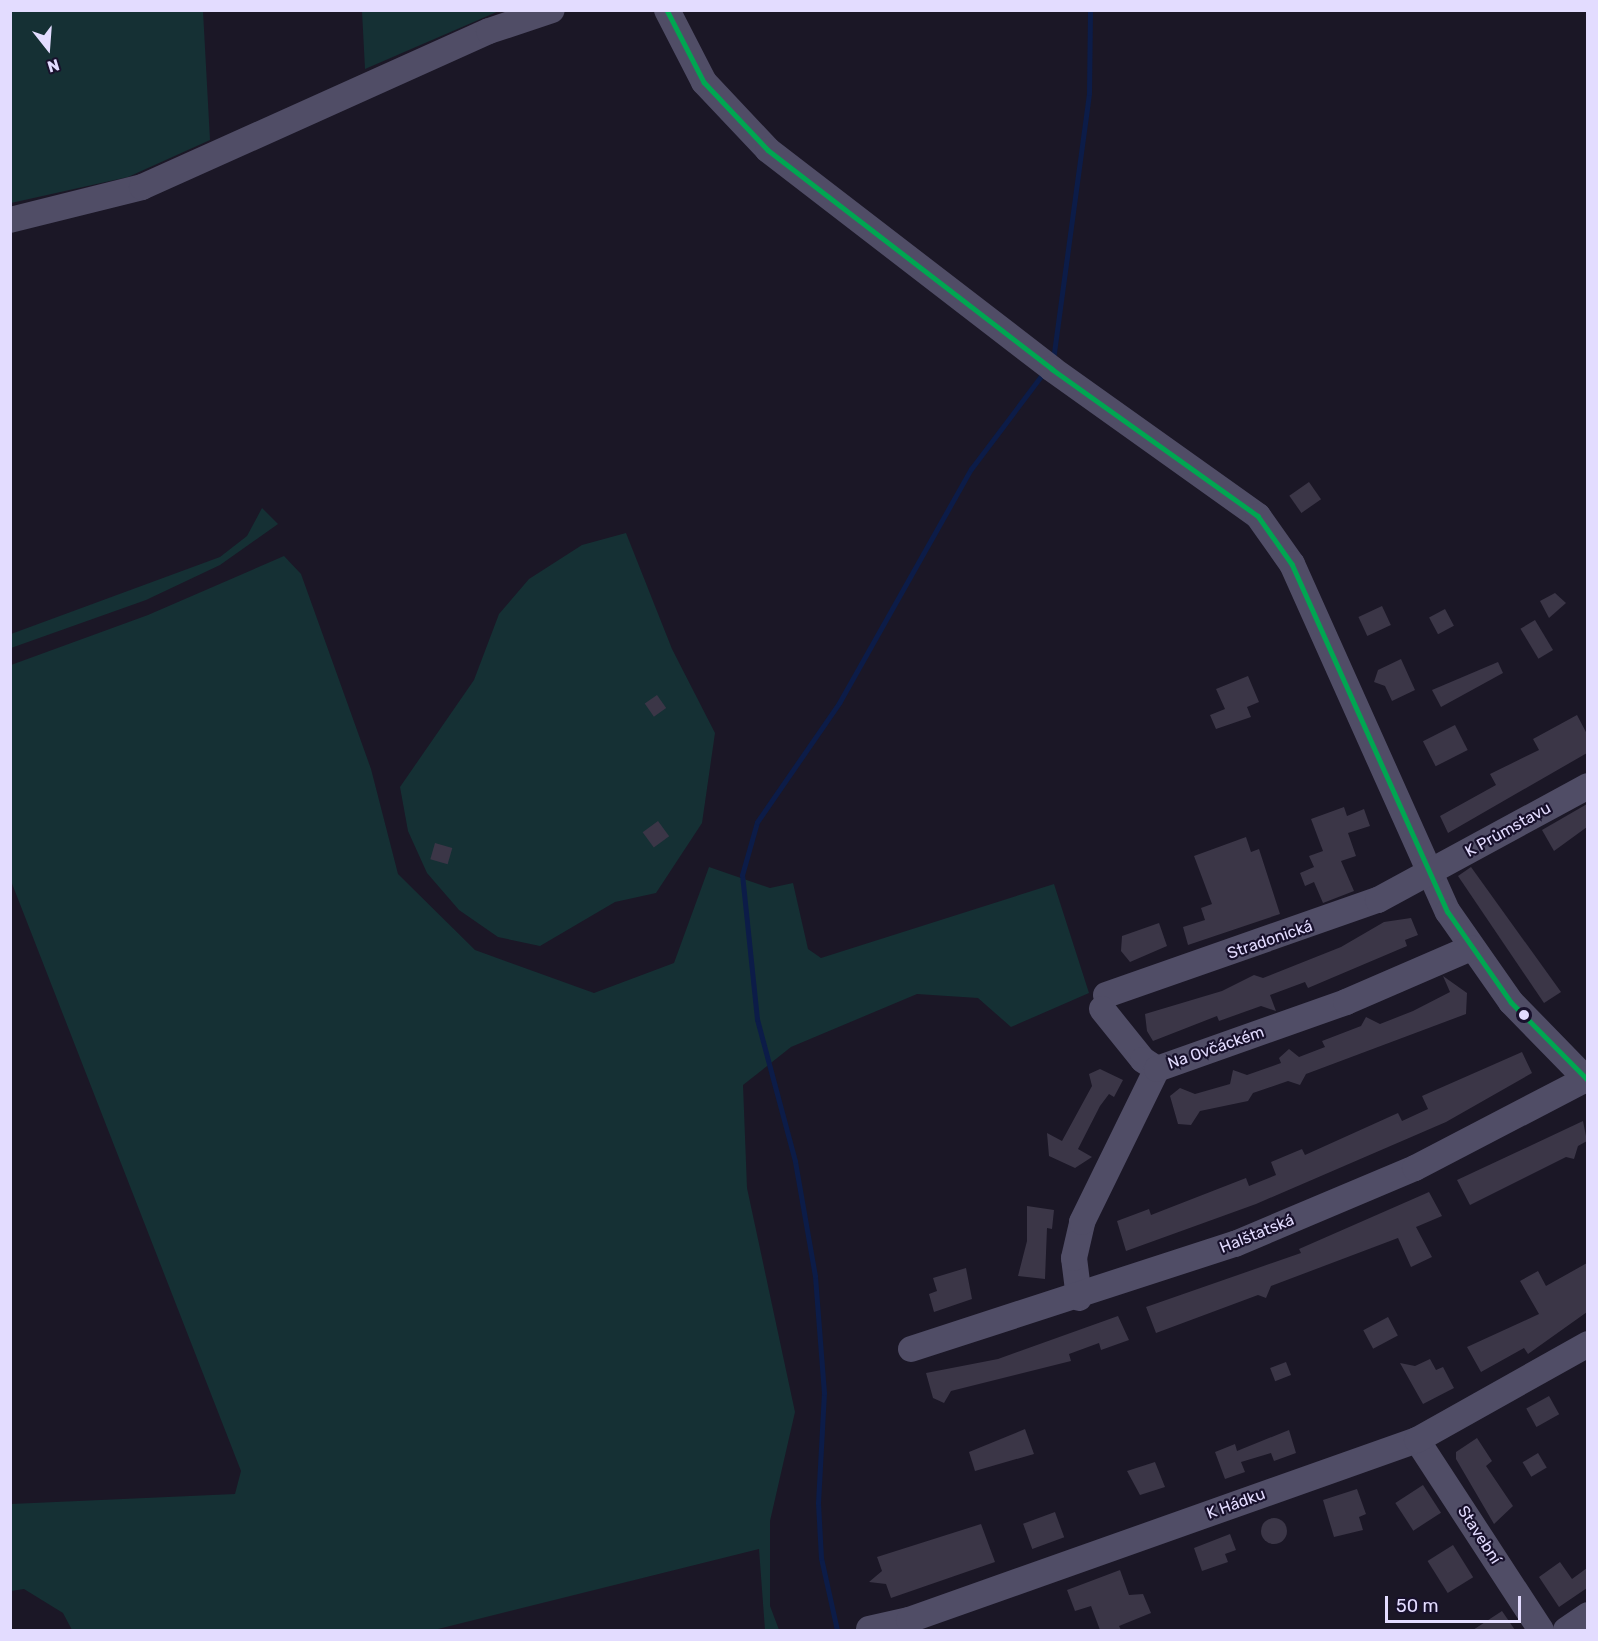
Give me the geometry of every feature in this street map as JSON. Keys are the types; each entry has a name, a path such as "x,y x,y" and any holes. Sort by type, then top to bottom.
{"street":[{"path":"10,220 142,187 489,31 552,10"},
{"path":"667,10 704,82 743,129 1048,366 1258,516 1292,564 1429,874 1471,948 1518,1010 1587,1079"},
{"name":"K Průmstavu","path":"1429,874 1587,786"},
{"name":"Stradonická","path":"1157,1069 1143,1060 1104,1002 1333,918 1429,874"},
{"name":"Na Ovčáckém","path":"1079,1298 1074,1258 1082,1222 1157,1069 1346,1002 1471,948"},
{"name":"Halštatská","path":"911,1349 1079,1298 1234,1244 1415,1168 1587,1079"},
{"name":"K Hádku","path":"869,1629 913,1625 1417,1440 1587,1344"},
{"name":"Stavební","path":"1417,1440 1541,1630"},
{"path":"1566,1630 1587,1616"}],"green space":[{"path":"362,10 499,11 365,69"},
{"path":"10,11 203,11 210,140 128,177 11,203"},
{"path":"262,508 278,524 220,565 146,600 11,648 11,634 220,557 247,536"},
{"path":"626,533 672,649 715,733 702,823 656,893 615,902 540,946 498,937 459,910 427,873 408,831 400,787 474,680 499,614 529,579 582,545"},
{"path":"284,556 301,574 371,769 398,874 475,950 594,993 674,963 709,867 770,888 793,883 808,949 821,958 1054,884 1089,993 1011,1027 978,998 917,994 791,1047 743,1085 747,1188 795,1412 770,1521 770,1606 779,1630 765,1630 759,1549 434,1630 72,1630 63,1613 24,1589 11,1591 11,1504 235,1494 241,1471 11,881 11,665 148,615"}],"building":[{"path":"1309,482 1321,499 1301,513 1289,496"},
{"path":"1555,593 1566,603 1549,618 1540,601"},
{"path":"1382,606 1391,625 1367,636 1358,617"},
{"path":"1445,609 1454,626 1438,634 1429,617"},
{"path":"1535,620 1553,650 1538,659 1520,629"},
{"path":"1401,659 1415,690 1392,701 1385,686 1374,682 1378,670"},
{"path":"1498,662 1503,673 1441,707 1432,690"},
{"path":"1248,676 1259,702 1247,707 1251,717 1216,729 1210,715 1225,709 1216,689"},
{"path":"657,695 666,708 654,717 645,704"},
{"path":"1577,715 1587,734 1587,753 1448,833 1440,816 1496,785 1490,774 1539,750 1533,739"},
{"path":"1455,725 1468,750 1436,766 1423,741"},
{"path":"1587,804 1587,827 1554,851 1542,830"},
{"path":"1344,807 1347,816 1364,809 1370,826 1348,833 1356,856 1341,861 1354,891 1323,903 1314,882 1305,886 1300,873 1314,867 1309,856 1323,851 1311,819"},
{"path":"658,821 669,836 654,848 643,832"},
{"path":"1246,837 1251,852 1259,849 1280,914 1188,945 1183,927 1205,920 1201,908 1212,904 1194,856"},
{"path":"435,843 452,848 448,864 430,859"},
{"path":"1471,867 1561,992 1544,1003 1458,876"},
{"path":"1411,918 1418,935 1405,940 1407,946 1308,988 1305,982 1270,995 1276,1011 1261,1006 1219,1021 1217,1016 1153,1041 1147,1031 1145,1014 1222,991 1254,975 1263,978 1341,947 1384,922"},
{"path":"1159,923 1167,946 1130,962 1121,951 1122,936"},
{"path":"1443,976 1467,993 1466,1014 1306,1074 1300,1085 1288,1081 1253,1093 1248,1101 1200,1111 1191,1125 1178,1124 1170,1096 1180,1088 1195,1094 1230,1084 1233,1070 1247,1075 1281,1063 1279,1058 1289,1049 1299,1057 1325,1047 1322,1041 1361,1026 1366,1017 1380,1024 1413,1011 1450,992"},
{"path":"1522,1052 1532,1073 1446,1122 1256,1204 1126,1251 1117,1221 1149,1209 1151,1215 1246,1178 1249,1186 1276,1175 1271,1162 1302,1149 1305,1155 1398,1113 1402,1121 1428,1109 1422,1096"},
{"path":"1100,1069 1123,1080 1114,1097 1109,1094 1100,1106 1078,1149 1092,1157 1075,1168 1049,1156 1047,1133 1062,1141 1092,1086 1089,1074"},
{"path":"1583,1121 1587,1141 1578,1146 1574,1159 1566,1157 1470,1205 1457,1180"},
{"path":"1429,1192 1442,1216 1416,1227 1432,1257 1411,1267 1398,1238 1271,1286 1266,1298 1258,1295 1156,1333 1146,1307 1301,1253 1299,1249"},
{"path":"1027,1206 1054,1210 1052,1229 1047,1228 1045,1279 1018,1276 1027,1241"},
{"path":"1587,1263 1587,1312 1528,1354 1524,1348 1481,1372 1467,1347 1539,1314 1520,1281 1538,1271 1546,1286"},
{"path":"966,1268 972,1299 934,1312 929,1294 937,1291 933,1278"},
{"path":"1118,1316 1129,1340 1101,1350 1099,1343 1069,1354 1071,1361 951,1391 944,1403 933,1398 926,1373 998,1359"},
{"path":"1388,1317 1398,1336 1373,1349 1363,1330"},
{"path":"1430,1359 1436,1370 1443,1367 1454,1388 1423,1404 1400,1363 1415,1366"},
{"path":"1286,1362 1291,1375 1275,1381 1270,1368"},
{"path":"1549,1396 1559,1414 1536,1427 1526,1409"},
{"path":"1025,1429 1034,1454 975,1471 969,1452"},
{"path":"1289,1430 1296,1453 1274,1461 1271,1453 1241,1462 1245,1472 1225,1479 1215,1452 1235,1444 1237,1451"},
{"path":"1477,1438 1492,1461 1486,1466 1513,1506 1494,1524 1456,1459 1456,1452"},
{"path":"1538,1453 1547,1468 1531,1477 1523,1462"},
{"path":"1155,1462 1165,1487 1140,1495 1127,1471"},
{"path":"1423,1485 1441,1513 1413,1531 1395,1503"},
{"path":"1357,1489 1366,1514 1359,1517 1363,1530 1334,1537 1323,1500"},
{"path":"1055,1512 1064,1537 1032,1549 1023,1524"},
{"path":"1274,1518 1283,1522 1287,1531 1283,1540 1274,1544 1265,1540 1261,1531 1265,1522"},
{"path":"981,1524 995,1562 891,1598 886,1584 869,1582 882,1571 877,1557"},
{"path":"1230,1534 1236,1550 1225,1554 1228,1562 1202,1571 1194,1548"},
{"path":"1453,1545 1473,1577 1448,1593 1428,1561"},
{"path":"1560,1562 1572,1579 1587,1568 1587,1588 1559,1607 1539,1577"},
{"path":"1120,1570 1129,1595 1143,1594 1151,1613 1119,1626 1121,1630 1100,1630 1091,1606 1075,1611 1067,1590"},
{"path":"1502,1611 1515,1630 1473,1630"}],"waterway":[{"path":"1053,360 1089,93 1090,10"},
{"path":"837,1630 821,1558 818,1503 824,1393 815,1276 795,1161 757,1019 742,875 757,822 839,703 971,469 1044,372"}],"transit line":[{"path":"667,10 704,82 768,150 1052,369 1258,516 1292,564 1448,912 1511,1002 1588,1080"}]}
